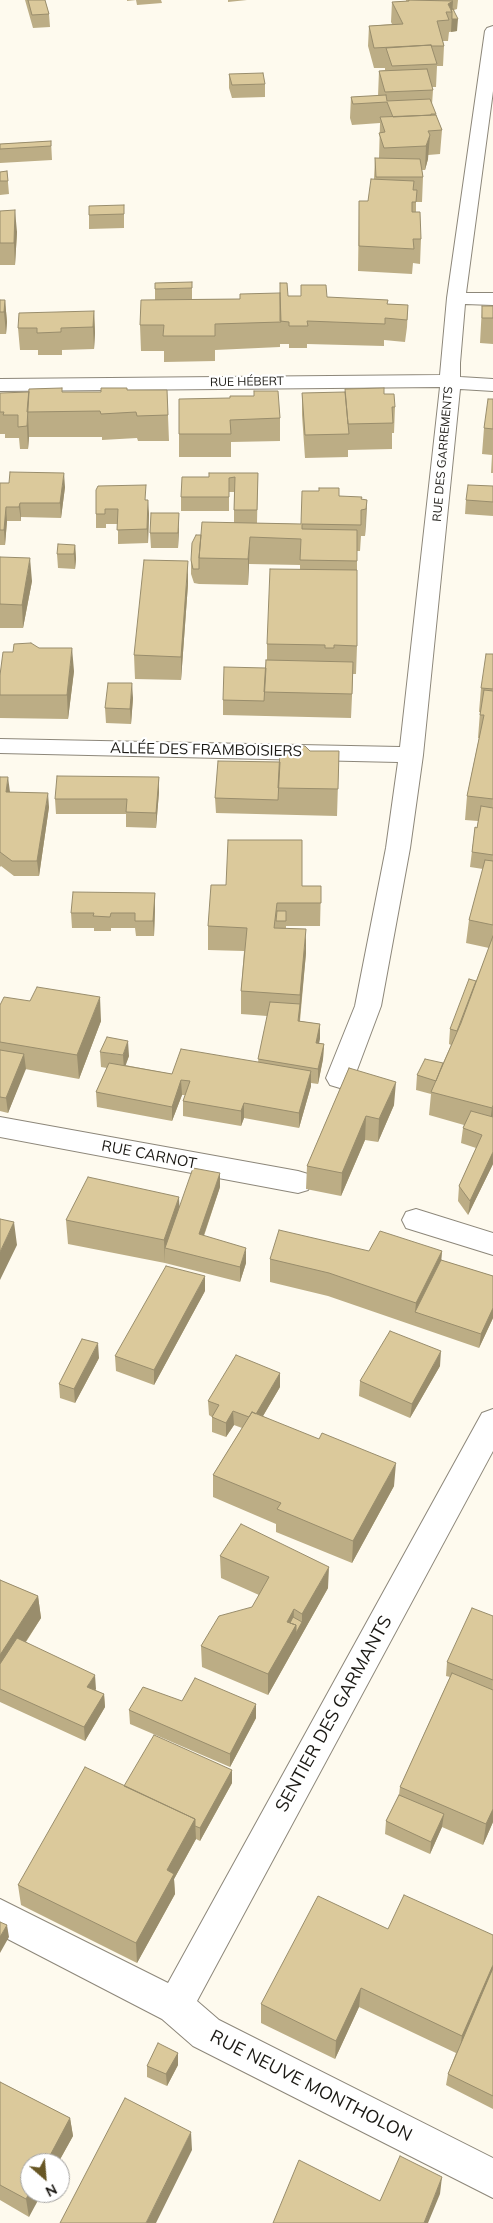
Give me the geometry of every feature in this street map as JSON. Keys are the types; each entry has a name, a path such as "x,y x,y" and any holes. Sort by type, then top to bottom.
{"street":[{"name":"RUE DES GARREMENTS","path":"340,1078 368,1006 398,848 411,755 450,402 450,363 456,298 493,31"},
{"path":"456,298 493,298"},
{"name":"RUE HÉBERT","path":"0,385 421,380 493,386"},
{"name":"ALLÉE DES FRAMBOISIERS","path":"0,746 411,755"},
{"name":"RUE CARNOT","path":"0,1127 298,1182"},
{"path":"416,1220 493,1244"},
{"name":"SENTIER DES GARMANTS","path":"175,2006 493,1422"},
{"name":"RUE NEUVE MONTHOLON","path":"0,1916 175,2006 206,2033 493,2179"}],"building":[{"path":"28,0 45,0 49,14 32,15"},
{"path":"409,0 453,1 448,4 452,12 446,12 449,20 437,21 444,46 374,48 369,26 403,24 392,2"},
{"path":"453,9 458,19 452,19 451,10"},
{"path":"431,45 437,64 392,66 386,48"},
{"path":"427,69 433,90 385,92 379,71"},
{"path":"263,73 265,84 232,85 229,74"},
{"path":"386,95 387,101 430,99 436,114 393,117 387,102 353,104 351,97"},
{"path":"436,115 442,130 428,131 430,135 426,146 384,148 379,133 385,132 380,117"},
{"path":"51,141 51,146 0,149 0,144"},
{"path":"375,158 420,159 423,177 376,177"},
{"path":"7,171 8,181 0,181 0,172"},
{"path":"371,179 414,181 413,190 417,190 416,202 412,202 412,212 420,212 421,239 413,239 414,249 359,246 359,201 368,201"},
{"path":"124,205 124,214 89,215 89,206"},
{"path":"15,210 14,243 0,243 0,211"},
{"path":"192,282 192,288 155,289 155,283"},
{"path":"280,283 287,283 288,296 301,296 301,285 326,285 327,297 388,300 387,304 408,305 407,320 385,318 385,324 307,321 308,326 289,326 289,322 280,321"},
{"path":"280,293 281,322 215,324 215,336 163,336 164,325 140,325 141,300 240,299 240,294"},
{"path":"0,300 5,300 4,312 0,312"},
{"path":"482,306 493,306 493,318 482,318"},
{"path":"94,311 93,327 61,328 61,332 37,333 37,328 18,328 19,313"},
{"path":"62,388 62,392 101,392 101,388 167,390 168,415 137,416 136,412 101,414 100,411 27,412 29,389"},
{"path":"384,388 384,394 394,394 395,407 392,407 393,423 348,424 345,389"},
{"path":"254,391 278,391 280,418 230,420 231,434 179,434 179,399 254,396"},
{"path":"29,392 27,426 18,427 18,415 3,415 4,412 0,412 0,393"},
{"path":"345,392 349,434 305,435 302,393"},
{"path":"488,399 493,399 493,429 484,428"},
{"path":"10,472 64,473 60,503 20,503 19,507 6,507 4,530 0,530 0,483 9,483"},
{"path":"209,473 258,473 257,510 234,510 235,477 229,478 229,497 181,497 182,477 209,477"},
{"path":"146,485 145,500 148,500 147,529 117,530 118,509 105,509 105,514 96,514 96,490 98,486"},
{"path":"468,485 493,486 493,502 466,500"},
{"path":"319,488 339,488 339,496 362,497 361,499 367,500 366,509 361,510 361,525 302,524 302,529 357,530 357,561 300,560 301,539 250,537 248,559 199,558 202,522 301,524 302,491 319,491"},
{"path":"151,513 179,513 178,533 150,533"},
{"path":"196,535 201,535 199,569 193,569 191,560 192,543"},
{"path":"58,544 75,545 74,554 57,554"},
{"path":"0,557 30,558 22,605 0,604"},
{"path":"144,560 188,561 181,657 134,655"},
{"path":"270,569 357,570 357,646 334,645 334,648 325,648 325,645 267,644"},
{"path":"31,643 39,648 72,648 67,695 0,695 3,652 13,652 14,644"},
{"path":"486,654 493,654 493,689 481,688"},
{"path":"266,660 353,662 352,694 264,692"},
{"path":"224,667 266,668 264,701 223,700"},
{"path":"108,683 132,683 130,709 105,708"},
{"path":"484,690 493,691 493,799 467,796 484,715 480,715"},
{"path":"288,746 305,746 310,751 339,751 338,789 278,788 280,750 284,750"},
{"path":"218,761 280,762 278,800 215,798"},
{"path":"57,776 159,777 156,813 126,812 127,799 55,799"},
{"path":"0,777 8,777 6,792 48,793 37,861 12,861 0,852"},
{"path":"481,806 493,808 493,855 472,852 475,827 477,828"},
{"path":"228,840 302,840 302,886 321,886 321,903 277,903 274,928 306,929 300,995 241,991 247,928 208,926 211,885 226,885"},
{"path":"485,860 493,861 493,925 469,920"},
{"path":"73,892 155,893 153,921 135,921 135,913 111,913 110,917 93,916 94,913 71,913"},
{"path":"277,911 286,911 286,921 276,921"},
{"path":"493,936 492,1108 431,1092 461,1023"},
{"path":"469,979 476,981 457,1031 450,1029"},
{"path":"37,987 100,997 77,1055 0,1042 0,1005 4,997 30,1001"},
{"path":"270,1002 300,1004 298,1021 320,1024 316,1043 324,1044 318,1069 258,1059"},
{"path":"107,1037 128,1041 123,1055 100,1052"},
{"path":"181,1049 311,1071 299,1113 244,1103 241,1111 183,1101 190,1081 181,1080 172,1107 96,1092 109,1063 172,1074"},
{"path":"0,1050 24,1054 6,1098 0,1097"},
{"path":"425,1059 443,1063 436,1081 417,1075"},
{"path":"349,1068 396,1082 379,1119 366,1116 342,1173 307,1166"},
{"path":"471,1111 493,1117 493,1152 470,1201 459,1186 482,1135 463,1128"},
{"path":"193,1168 220,1173 199,1234 246,1248 240,1267 165,1248"},
{"path":"88,1177 179,1197 164,1240 66,1220"},
{"path":"0,1219 14,1222 0,1252"},
{"path":"279,1230 369,1251 380,1231 442,1251 416,1303 329,1273 270,1259"},
{"path":"441,1260 493,1276 493,1308 481,1334 415,1312"},
{"path":"166,1266 205,1276 154,1370 115,1356"},
{"path":"390,1331 441,1351 412,1404 360,1381"},
{"path":"82,1339 98,1343 74,1389 59,1384"},
{"path":"236,1355 280,1373 256,1414 252,1412 249,1417 233,1411 226,1423 212,1417 219,1405 208,1401"},
{"path":"252,1412 319,1439 322,1433 396,1463 353,1541 277,1509 281,1503 213,1475"},
{"path":"241,1524 329,1567 302,1614 294,1609 287,1622 296,1625 268,1674 201,1646 219,1616 252,1607 269,1577 220,1556"},
{"path":"0,1580 38,1596 0,1655"},
{"path":"472,1608 493,1616 493,1680 447,1662"},
{"path":"293,1617 302,1622 296,1633 296,1625 290,1623"},
{"path":"17,1638 95,1675 87,1687 104,1694 84,1727 0,1689 0,1664"},
{"path":"452,1673 493,1690 493,1809 486,1824 400,1787"},
{"path":"195,1678 256,1704 230,1754 129,1710 143,1687 182,1701"},
{"path":"154,1735 232,1770 200,1828 195,1826 195,1819 124,1786"},
{"path":"85,1767 195,1819 167,1870 174,1874 136,1943 18,1885"},
{"path":"399,1795 444,1814 431,1842 386,1821"},
{"path":"404,1895 493,1935 493,1965 462,2036 361,1988 336,2041 261,2004 318,1896 388,1929"},
{"path":"0,1922 7,1925 0,1937"},
{"path":"493,1968 493,2096 448,2074"},
{"path":"158,2043 178,2053 166,2074 147,2066"},
{"path":"0,2082 70,2118 51,2153 20,2153 20,2196 0,2185"},
{"path":"125,2098 191,2132 146,2223 60,2223"},
{"path":"400,2156 442,2177 424,2223 273,2223 299,2160 380,2201"}]}
